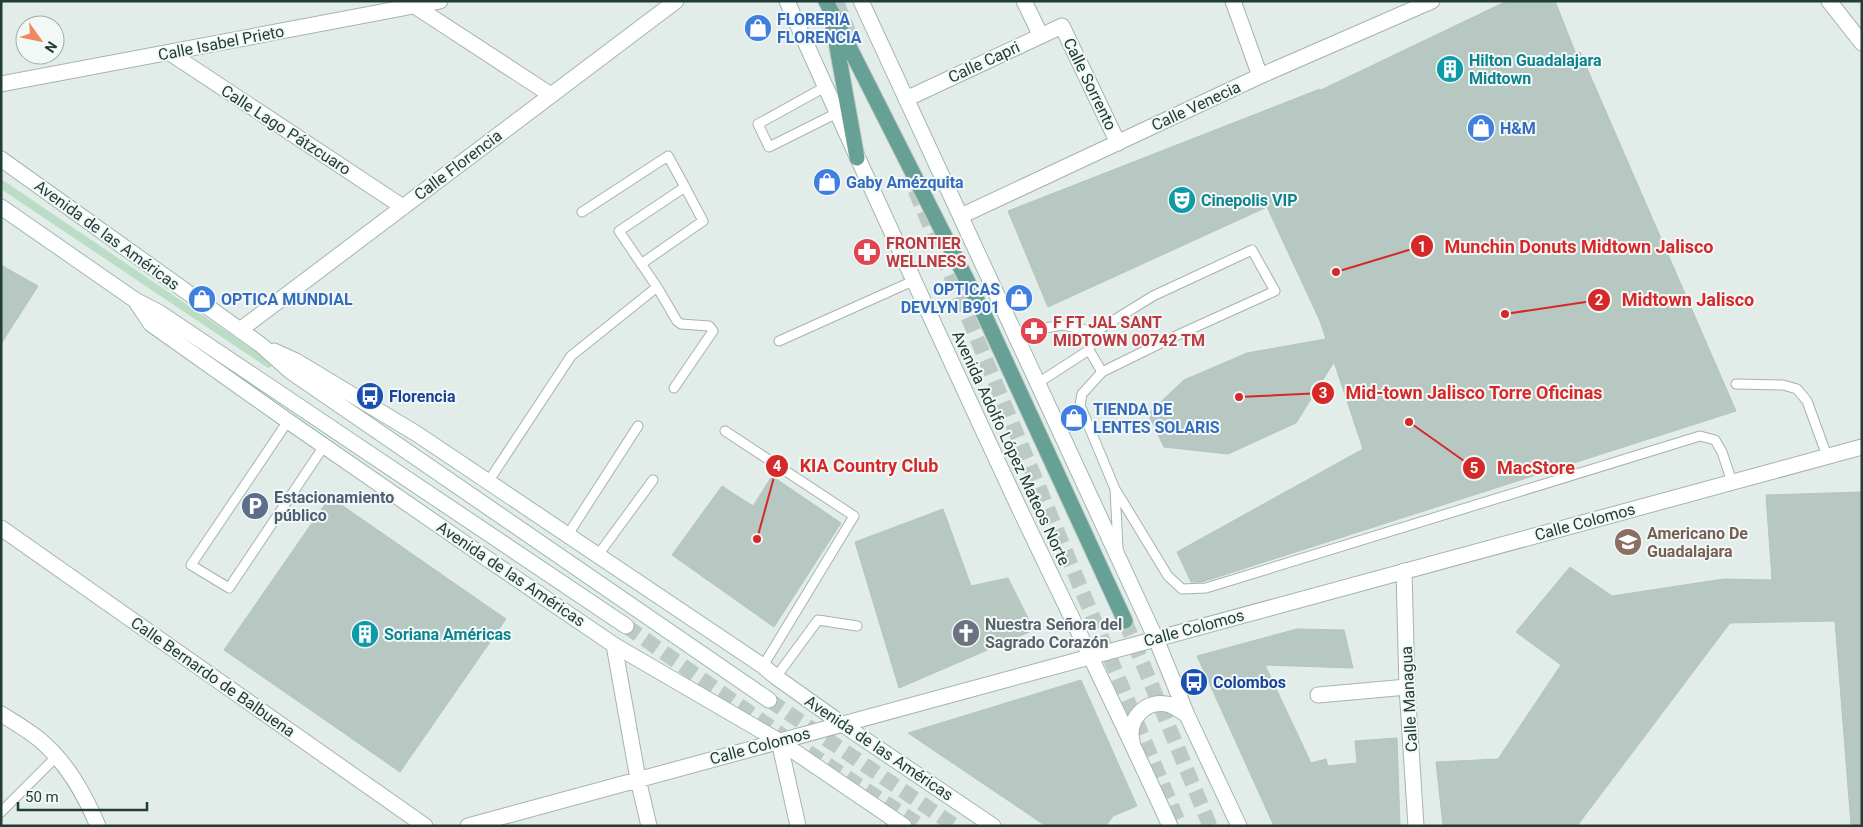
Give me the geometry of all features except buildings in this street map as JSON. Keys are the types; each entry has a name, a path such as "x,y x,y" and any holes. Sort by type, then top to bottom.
{"main road":[{"name":"Calle Isabel Prieto","path":"1,84 170,53 411,4 440,1"},
{"name":"Calle Florencia","path":"240,330 676,1"},
{"name":"Avenida Adolfo López Mateos Norte","path":"787,1 913,281 1090,657 1133,744 1170,826"},
{"path":"861,1 1156,639 1187,715 1239,826"},
{"name":"Calle Sorrento","path":"1024,1 1040,36"},
{"path":"1233,1 1260,76"},
{"name":"Calle Venecia","path":"961,216 1260,76 1432,1"},
{"path":"411,4 551,95"},
{"path":"1837,4 1862,43"},
{"path":"828,5 857,158"},
{"name":"Avenida Adolfo López Mateos Norte","path":"828,5 982,310 1125,621"},
{"name":"Calle Capri","path":"906,98 1062,26"},
{"name":"Calle Sorrento","path":"1062,26 1118,143"},
{"name":"Calle Lago Pátzcuaro","path":"170,53 403,207"},
{"name":"Avenida de las Américas","path":"1,159 261,345 290,371 770,700"},
{"name":"Avenida de las Américas","path":"1,207 135,300 160,313 626,626"},
{"name":"Avenida de las Américas","path":"135,300 150,324 614,645 779,741 904,826"},
{"name":"Avenida de las Américas","path":"261,345 296,361 417,434 763,666 842,724 993,826"},
{"name":"Calle Colomos","path":"468,826 500,822 638,779 1862,447"},
{"name":"Calle Bernardo de Balbuena","path":"1,528 425,826"},
{"name":"Calle Managua","path":"1404,571 1416,826"},
{"path":"614,645 638,779 649,826"},
{"path":"1318,696 1408,687"},
{"path":"1133,744 1131,729 1134,721 1143,709 1158,703 1166,704 1174,706 1187,715"},
{"path":"1,714 39,739 57,756 78,784 98,826"},
{"path":"779,741 798,826"}],"lane":[{"path":"826,87 758,124 769,146 836,113"},
{"path":"582,212 668,156 703,221 640,264"},
{"path":"674,388 713,331 708,326 681,324 677,321 620,231 685,187"},
{"path":"1038,383 1089,350 1096,332 1154,296 1252,250 1275,290 1102,372 1082,394 1080,405 1115,489 1168,576 1182,589 1206,588 1700,436 1715,440 1722,452 1732,482"},
{"path":"779,341 913,281"},
{"path":"488,482 570,356 657,287"},
{"path":"1015,332 1063,325 1096,332"},
{"path":"1089,350 1102,372"},
{"path":"1736,384 1783,385 1796,389 1807,401 1827,456"},
{"path":"288,421 191,565 228,588 324,446"},
{"path":"567,536 638,426"},
{"path":"725,431 854,516 763,666"},
{"path":"598,555 653,480"},
{"path":"1115,489 1119,559"},
{"path":"776,677 818,620 857,626"},
{"path":"1,812 57,756"}],"green space":[{"path":"1,179 272,362 272,366 268,368 1,189"}],"tunnel":[{"path":"836,1 850,35"},
{"path":"915,190 1180,826"},
{"path":"1125,621 1210,826"},
{"path":"626,626 783,736"},
{"path":"769,700 955,826"},
{"path":"808,752 921,826"}],"place":[{"name":"FLORERIA FLORENCIA","path":"758,28"},
{"name":"Hilton Guadalajara Midtown","path":"1450,69"},
{"name":"H&M","path":"1481,128"},
{"name":"Gaby Amézquita","path":"827,182"},
{"name":"Cinepolis VIP","path":"1182,200"},
{"name":"FRONTIER WELLNESS","path":"867,252"},
{"name":"Munchin Donuts Midtown Jalisco","path":"1336,272"},
{"name":"OPTICAS DEVLYN B901","path":"1019,298"},
{"name":"OPTICA MUNDIAL","path":"202,299"},
{"name":"Midtown Jalisco","path":"1505,314"},
{"name":"F FT JAL SANT MIDTOWN 00742 TM","path":"1034,331"},
{"name":"Florencia","path":"370,396"},
{"name":"Mid-town Jalisco Torre Oficinas","path":"1239,397"},
{"name":"TIENDA DE LENTES SOLARIS","path":"1074,418"},
{"name":"MacStore","path":"1409,422"},
{"name":"Estacionamiento público","path":"255,506"},
{"name":"KIA Country Club","path":"757,539"},
{"name":"Americano De Guadalajara","path":"1628,542"},
{"name":"Nuestra Señora del Sagrado Corazón","path":"966,633"},
{"name":"Soriana Américas","path":"365,634"},
{"name":"Colombos","path":"1194,682"}]}
